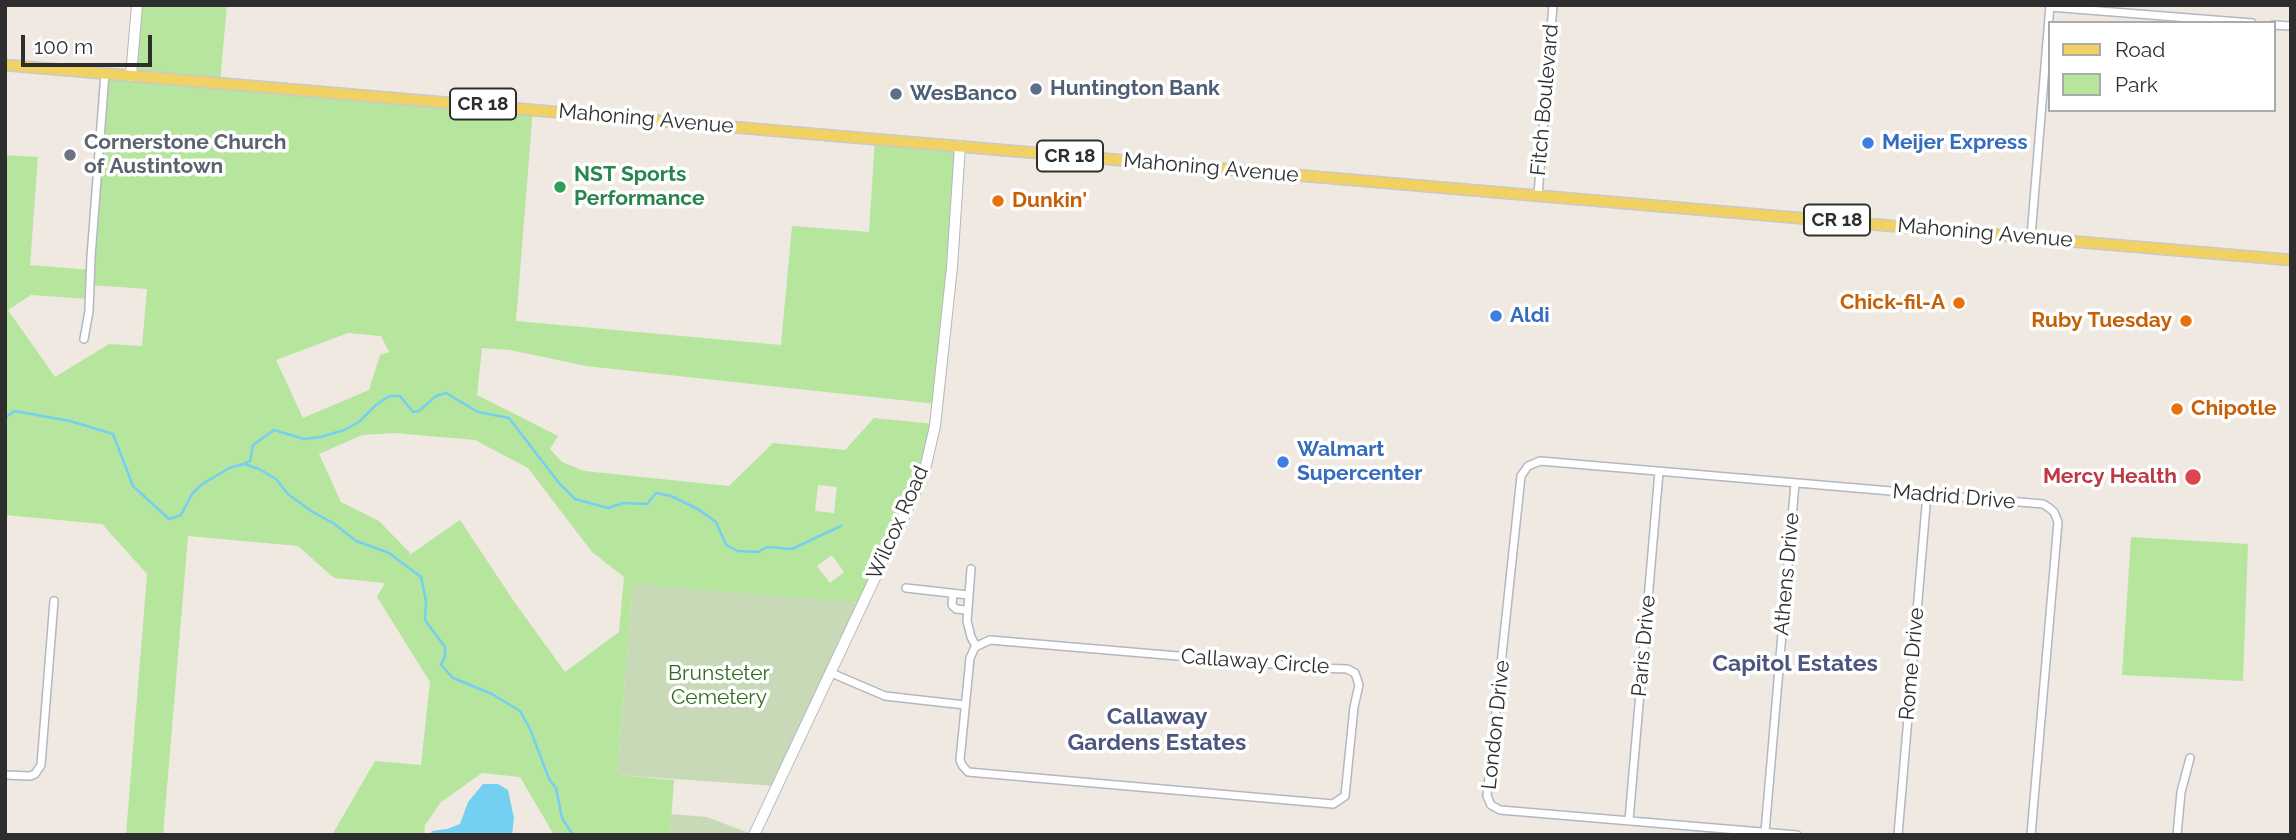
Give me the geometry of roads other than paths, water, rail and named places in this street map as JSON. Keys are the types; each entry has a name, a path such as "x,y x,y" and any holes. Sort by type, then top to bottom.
{"main road":[{"name":"Mahoning Avenue","path":"5,65 2291,260"}],"street":[{"path":"131,76 137,5"},
{"name":"Fitch Boulevard","path":"1538,195 1553,5"},
{"path":"2050,6 2228,21"},
{"path":"2031,237 2048,30"},
{"path":"84,339 89,311 90,257 105,73"},
{"name":"Wilcox Road","path":"754,835 920,482 931,445 953,267 960,146"},
{"name":"Madrid Drive","path":"1528,466 1540,461 2043,504 2049,507 2057,517 2031,835"},
{"name":"London Drive","path":"1528,466 1521,476 1488,801 1500,810 1797,835"},
{"name":"Paris Drive","path":"1629,820 1659,471"},
{"name":"Athens Drive","path":"1765,832 1795,483"},
{"name":"Rome Drive","path":"1898,835 1927,494"},
{"path":"971,569 966,610 971,637 976,646"},
{"path":"906,588 968,595"},
{"path":"953,594 952,605 956,609 966,610"},
{"path":"5,775 30,776 35,774 41,765 54,601"},
{"name":"Callaway Circle","path":"990,640 1319,668 1347,668 1355,673 1359,685 1354,707 1347,791 1343,799 1332,804 973,773 966,770 960,760 970,658 976,646 990,640"},
{"path":"829,672 885,696 965,705"},
{"path":"2177,835 2181,792 2190,758"}],"water":[{"path":"483,784 498,784 508,790 514,818 512,835 430,835 432,831 460,824 468,802"}],"waterway":[{"path":"244,464 250,461 253,445 274,430 304,439 321,437 359,422 389,396 400,396 413,412 419,411 436,396 446,393 478,412 509,418 559,483 575,499 608,508 623,503 647,504 656,493 671,496 698,509 716,522 726,545 738,551 758,552 767,547 792,549 841,526"},
{"path":"5,418 14,411 70,421 113,434 133,486 169,519 181,515 192,494 201,485 229,468 244,464 276,479 288,494 356,541 389,553 421,577 426,601 425,620 445,647 441,665 453,678 492,694 520,711 530,729 549,779 556,788 562,818 573,835"}],"place":[{"name":"Huntington Bank","path":"1036,89"},
{"name":"WesBanco","path":"896,94"},
{"name":"Meijer Express","path":"1868,143"},
{"name":"Cornerstone Church of Austintown","path":"70,155"},
{"name":"NST Sports Performance","path":"560,187"},
{"name":"Dunkin'","path":"998,201"},
{"name":"Chick-fil-A","path":"1959,303"},
{"name":"Aldi","path":"1496,316"},
{"name":"Ruby Tuesday","path":"2186,321"},
{"name":"Chipotle","path":"2177,409"},
{"name":"Walmart Supercenter","path":"1283,462"},
{"name":"Mercy Health","path":"2193,477"}],"district":[{"name":"Capitol Estates","path":"1795,664"},
{"name":"Callaway Gardens Estates","path":"1157,730"}],"park label":[{"name":"Brunsteter Cemetery","path":"719,686"}]}
